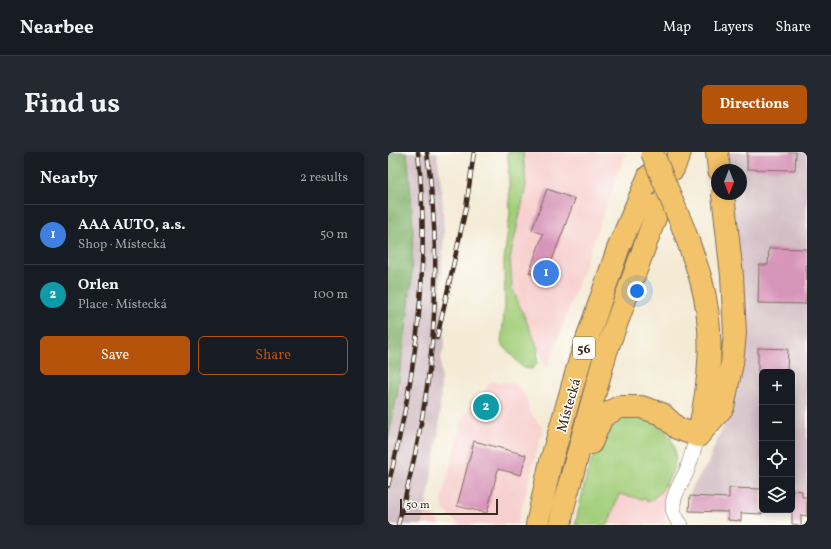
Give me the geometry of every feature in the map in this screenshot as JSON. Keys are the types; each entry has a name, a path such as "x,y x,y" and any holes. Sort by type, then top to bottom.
{"highway":[{"path":"652,152 684,230 701,280 706,306 710,332 710,359 708,385 698,436"},
{"path":"717,152 719,164"},
{"name":"Místecká","path":"537,525 550,465 580,360 618,249 649,176"},
{"path":"698,436 723,407 732,363 734,333 732,276 724,200"},
{"name":"Místecká","path":"560,525 564,504 606,352 660,204"},
{"path":"564,504 602,417 619,407 641,407 662,414 677,428 698,436"}],"street":[{"path":"681,525 676,519 672,500 687,470 698,436"}],"shaded area":[{"path":"407,152 437,152 442,193 444,233 441,287 445,344 441,358 439,431 423,525 388,525 388,440 397,395 406,329 413,233"},
{"path":"523,152 626,152 547,369 512,287 510,259 526,186"},
{"path":"726,152 807,152 807,517 688,511 691,489 707,465 729,411 729,200 747,200 747,164 727,164"},
{"path":"491,381 516,384 527,398 529,411 543,429 517,525 459,525 445,511 442,505 442,497 463,418"},
{"path":"667,482 664,500 665,525 608,525 619,494 642,499 646,498 646,501 655,498"},
{"path":"427,500 432,514 441,525 423,525"}],"green space":[{"path":"388,152 407,152 413,233 411,285 406,329 397,395 388,440"},
{"path":"508,152 523,152 526,186 510,259 512,288 538,348 537,363 532,369 523,368 501,343 505,305 504,260 510,213"},
{"path":"632,417 644,417 651,419 670,437 675,450 675,457 672,472 668,480 659,493 647,502 646,499 619,494 608,525 575,525 584,485 600,441 615,423"}],"building":[{"path":"747,152 796,152 795,170 747,169"},
{"path":"547,189 575,199 545,279 529,273 543,234 532,230"},
{"path":"769,248 807,249 806,304 758,303 759,265 768,265"},
{"path":"758,348 788,349 787,369 759,369 758,372"},
{"path":"487,395 489,399 495,395 501,404 481,417 475,408 479,406 476,402"},
{"path":"474,441 526,455 521,475 498,469 487,513 457,506"},
{"path":"729,488 759,489 759,513 762,514 741,513 741,521 728,520 728,512 689,511 690,496 729,498"},
{"path":"795,490 802,491 802,497 807,497 807,516 801,515 801,525 792,524 792,513 795,513"}],"railway":[{"path":"388,486 398,444 413,362 422,279 422,195 418,152"},
{"path":"398,525 420,431 427,385 434,319 434,218 427,152"},
{"path":"437,338 466,208 474,152"}],"place":[{"name":"AAA AUTO, a.s.","path":"546,273"},
{"name":"Orlen","path":"486,407"}]}
